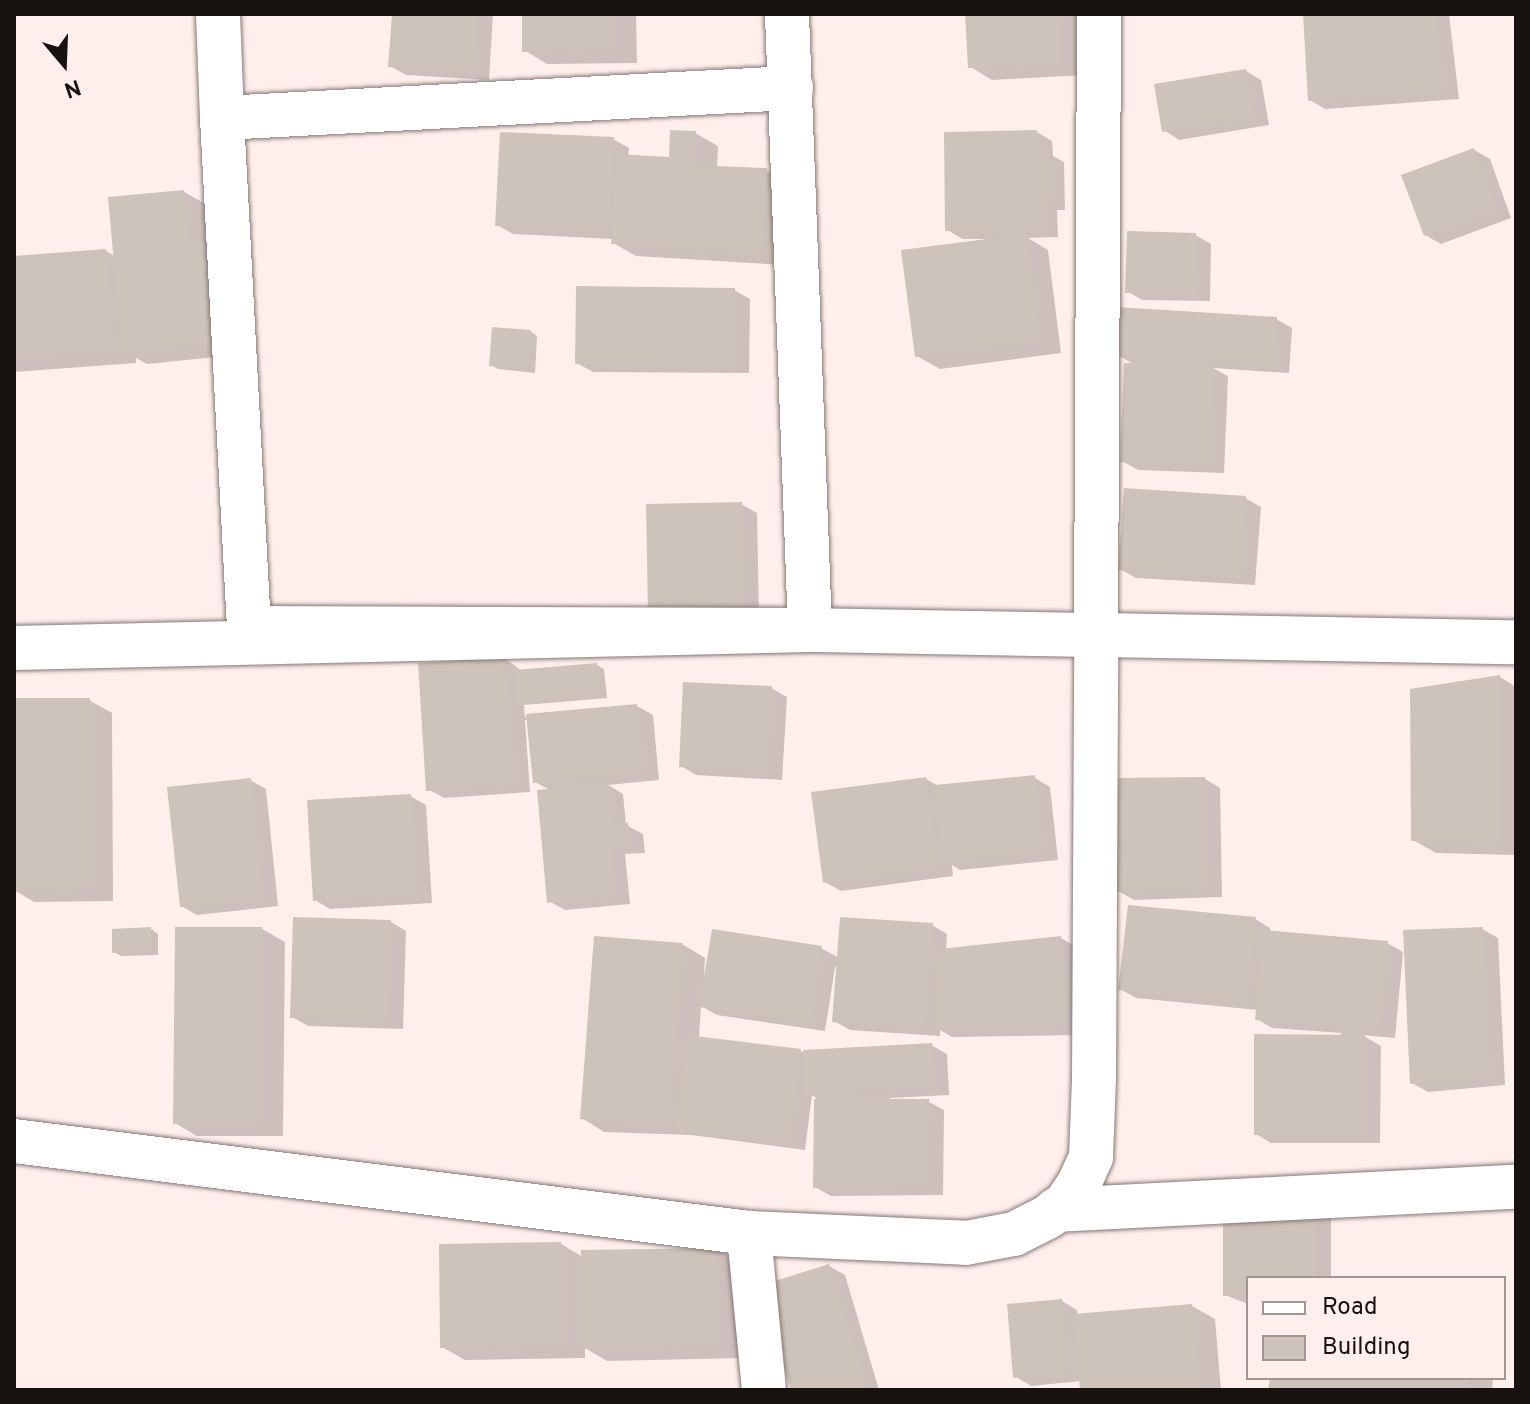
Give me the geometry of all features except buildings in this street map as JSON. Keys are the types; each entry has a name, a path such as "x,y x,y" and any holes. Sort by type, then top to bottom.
{"street":[{"path":"218,14 249,628 810,630 1516,642"},
{"path":"787,14 810,630"},
{"path":"14,1141 749,1233 966,1243 1014,1234 1056,1210 1079,1184 1091,1157 1094,1079 1099,14"},
{"path":"222,118 791,88"},
{"path":"14,648 810,630"},
{"path":"1056,1210 1516,1187"},
{"path":"749,1233 764,1390"}]}
